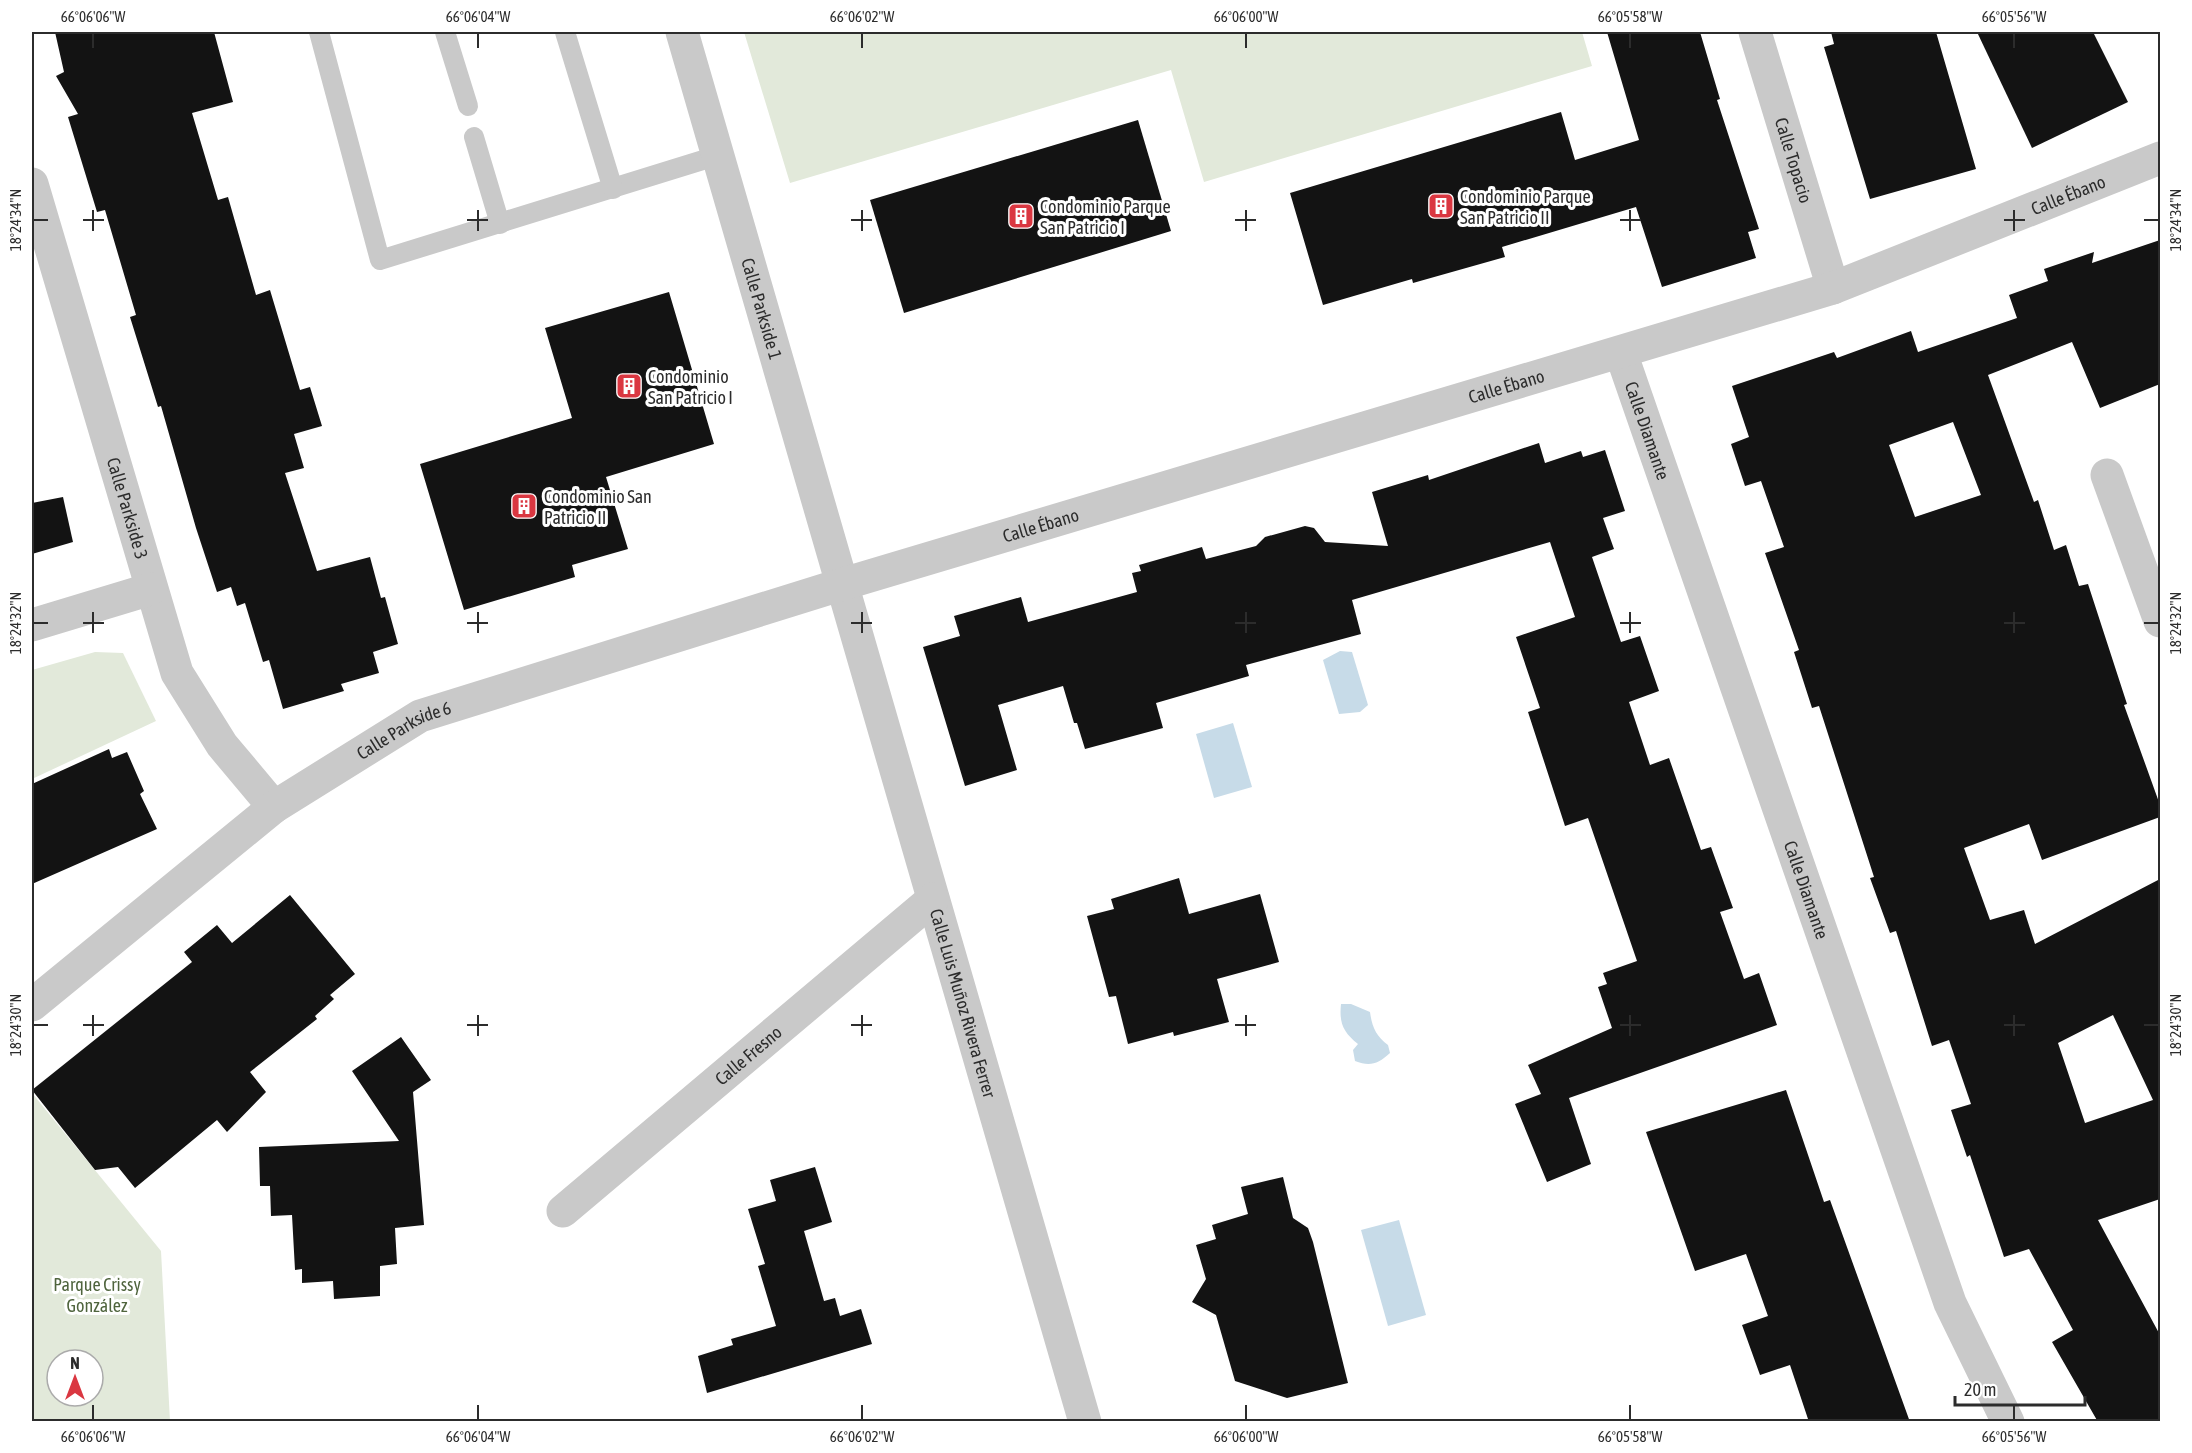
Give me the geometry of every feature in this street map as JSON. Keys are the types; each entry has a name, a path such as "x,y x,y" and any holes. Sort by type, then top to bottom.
{"street":[{"name":"Calle Parkside 1","path":"682,32 716,156 843,584"},
{"name":"Calle Topacio","path":"1755,32 1833,288"},
{"name":"Calle Ébano","path":"843,584 1833,288 2160,158"},
{"name":"Calle Parkside 3","path":"32,183 177,673 222,745 274,807"},
{"name":"Calle Diamante","path":"1621,353 1950,1303 2008,1422"},
{"path":"2107,475 2160,618"},
{"name":"Calle Parkside 6","path":"32,1005 274,807 420,716 843,584"},
{"name":"Calle Luis Muñoz Rivera Ferrer","path":"843,584 1084,1422"},
{"path":"32,625 151,589"},
{"name":"Calle Fresno","path":"563,1211 933,899"}],"lane":[{"path":"319,32 380,260 716,156"},
{"path":"444,32 468,106"},
{"path":"565,32 613,189"},
{"path":"474,137 500,224"}],"green space":[{"path":"744,32 1582,32 1592,66 1204,182 1171,70 790,183"},
{"path":"95,652 123,653 156,721 32,779 32,670"},
{"name":"Parque Crissy González","path":"32,1093 161,1251 170,1421 32,1421"}],"water":[{"path":"1340,651 1352,652 1368,705 1360,712 1339,714 1323,660"},
{"path":"1233,723 1252,787 1214,798 1196,734"},
{"path":"1341,1004 1351,1004 1370,1012 1375,1031 1388,1045 1390,1053 1382,1060 1365,1064 1355,1061 1353,1050 1358,1044 1343,1027"},
{"path":"1399,1220 1426,1315 1388,1326 1361,1230"}],"building":[{"path":"55,32 214,32 233,102 192,113 218,200 228,197 256,295 270,290 300,390 310,387 322,426 294,434 304,468 285,473 317,571 370,557 381,598 385,597 398,644 373,652 379,673 341,684 344,691 283,709 269,660 263,662 245,603 237,606 231,587 217,592 161,406 158,407 130,317 136,315 105,210 97,212 68,117 78,114 56,76 64,72"},
{"path":"1607,32 1700,32 1720,99 1717,100 1759,229 1748,232 1756,258 1662,287 1636,207 1502,247 1505,257 1413,283 1412,279 1323,305 1290,193 1561,112 1575,160 1639,140"},
{"path":"1831,32 1936,32 1976,169 1870,199 1824,47 1834,44"},
{"path":"1977,32 2093,32 2128,102 2032,148"},
{"name":"Condominio Parque San Patricio I","path":"1138,120 1171,231 904,313 870,200"},
{"path":"2160,240 2160,384 2100,408 2072,342 1988,375 2034,502 2038,500 2054,550 2066,545 2079,586 2088,584 2127,704 2124,705 2160,805 2160,817 2042,860 2029,824 1964,848 1990,920 2024,910 2035,944 2160,879 2160,1199 2098,1220 2160,1335 2160,1422 2098,1422 2052,1342 2073,1330 2029,1249 2004,1257 1970,1155 1967,1157 1951,1110 1971,1104 1949,1040 1932,1046 1896,931 1890,933 1870,878 1874,877 1819,706 1812,708 1794,652 1799,650 1765,553 1784,547 1761,481 1745,486 1731,444 1749,437 1732,386 1834,352 1837,358 1911,331 1918,352 2017,318 2009,295 2048,281 2044,269 2094,252 2092,263","holes":["1953,422 1981,495 1915,517 1889,445","2113,1015 2153,1100 2085,1123 2058,1043"]},
{"path":"669,292 714,444 606,477 628,549 572,565 575,577 464,610 420,464 572,418 545,328"},
{"path":"1539,443 1545,463 1581,451 1583,457 1605,450 1625,511 1603,518 1614,549 1592,557 1621,642 1640,636 1659,691 1629,702 1650,765 1669,758 1701,850 1711,847 1733,908 1720,912 1744,979 1759,973 1777,1025 1569,1098 1591,1164 1547,1182 1515,1104 1541,1094 1528,1065 1612,1028 1598,987 1607,984 1603,973 1637,961 1588,818 1565,826 1528,712 1540,708 1516,637 1575,617 1550,542 1352,600 1361,634 1246,665 1249,676 1156,703 1163,728 1085,749 1077,723 1074,723 1063,686 998,705 1017,770 965,786 923,647 960,636 954,616 1021,597 1028,622 1137,592 1132,573 1141,571 1139,565 1202,547 1206,559 1256,546 1265,537 1305,526 1314,528 1325,542 1388,546 1372,492 1428,475 1429,480"},
{"path":"63,497 73,542 32,554 32,503"},
{"path":"109,749 112,758 127,752 144,791 140,794 157,829 32,884 32,784"},
{"path":"1179,878 1189,914 1260,894 1279,962 1217,979 1229,1022 1174,1036 1173,1032 1128,1044 1116,996 1109,997 1087,916 1114,909 1111,899"},
{"path":"290,895 355,974 330,995 334,999 315,1016 317,1019 250,1072 266,1092 227,1132 217,1120 135,1188 118,1167 95,1170 32,1090 192,962 184,952 217,925 232,943"},
{"path":"401,1037 431,1080 413,1092 424,1225 395,1228 397,1264 380,1266 380,1296 334,1299 333,1281 302,1283 302,1269 295,1270 292,1215 271,1216 270,1186 260,1186 259,1147 399,1141 352,1071"},
{"path":"1786,1090 1824,1202 1830,1200 1910,1422 1809,1422 1790,1365 1760,1375 1742,1325 1768,1316 1746,1254 1695,1271 1646,1132"},
{"path":"815,1167 832,1222 804,1231 824,1301 835,1298 840,1316 861,1309 872,1344 707,1393 698,1356 733,1345 731,1339 776,1326 758,1266 765,1264 748,1209 776,1201 770,1180"},
{"path":"1283,1177 1293,1218 1308,1228 1313,1242 1348,1383 1287,1398 1235,1381 1216,1315 1192,1302 1206,1279 1196,1245 1216,1239 1212,1225 1248,1214 1241,1187"}],"place":[{"name":"Condominio Parque San Patricio II","path":"1441,206"},
{"name":"Condominio Parque San Patricio I","path":"1021,216"},
{"name":"Condominio San Patricio I","path":"629,386"},
{"name":"Condominio San Patricio II","path":"524,506"}]}
